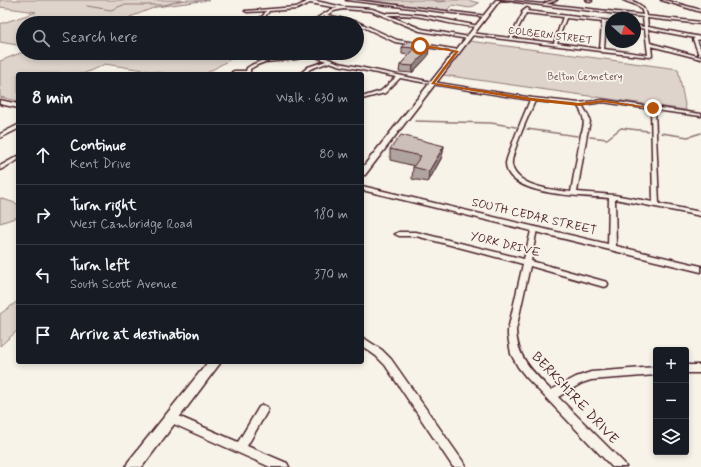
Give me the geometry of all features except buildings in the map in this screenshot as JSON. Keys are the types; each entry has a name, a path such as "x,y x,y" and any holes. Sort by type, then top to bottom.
{"street":[{"path":"301,0 343,8 367,9 385,14 423,15 477,26"},
{"path":"347,0 485,16"},
{"path":"364,170 499,0 646,15 701,23"},
{"path":"511,39 524,12 529,8 556,0"},
{"path":"624,0 643,7 646,15 648,44 701,56 696,39 700,38"},
{"path":"662,0 701,11"},
{"path":"247,11 300,7 312,1"},
{"path":"324,15 333,10 343,8"},
{"path":"681,10 691,8"},
{"path":"284,9 284,14"},
{"path":"265,16 268,10"},
{"path":"524,12 604,21 602,51"},
{"name":"COLBERN STREET","path":"385,14 421,30 470,36 511,39 650,56 648,44"},
{"path":"324,15 328,16"},
{"path":"555,45 565,16"},
{"path":"364,26 396,41 458,51"},
{"path":"641,27 700,38"},
{"path":"248,72 254,65 269,60"},
{"path":"304,72 309,68 329,61 358,69 398,77 533,99 579,104 603,101 701,115"},
{"path":"355,72 358,69"},
{"path":"364,97 383,92 398,77"},
{"path":"533,99 509,159 509,167 519,179 537,188 558,193 612,197 701,214"},
{"path":"0,102 16,106"},
{"path":"574,194 584,134 587,125 586,115 579,104"},
{"path":"653,108 656,205"},
{"path":"0,136 16,128"},
{"path":"0,168 16,159"},
{"name":"SOUTH CEDAR STREET","path":"364,188 701,269"},
{"path":"612,197 612,248"},
{"name":"BERKSHIRE DRIVE","path":"534,229 512,330 512,343 521,364 550,396 620,467"},
{"name":"YORK DRIVE","path":"399,234 416,234 526,262 604,284"},
{"path":"364,342 388,362 460,467"},
{"path":"133,467 213,364"},
{"path":"689,369 701,369"},
{"path":"550,396 579,380 592,376 653,371"},
{"path":"240,448 263,410"},
{"path":"171,418 284,467"}],"green space":[{"path":"0,0 209,0 156,7 133,16 24,16 36,12 0,7"},
{"path":"351,0 467,0 479,3 470,8 452,5 446,11"},
{"path":"16,19 16,45 0,42 0,24"},
{"name":"Belton Cemetery","path":"469,41 678,69 686,110 443,75"},
{"path":"16,55 16,60 229,60 208,72 156,72 105,64 87,72 16,72 16,101 0,97 0,61"},
{"path":"0,198 16,203 16,218 0,223"},
{"path":"16,302 16,332 0,346 0,314"}],"waterway":[{"path":"87,6 111,10 123,5 164,5 183,0"},
{"path":"433,0 439,2 447,1 446,0"},
{"path":"415,121 491,123 516,127"},
{"path":"590,137 607,139 621,128 648,131"},
{"path":"527,129 577,136"},
{"path":"661,133 688,137 701,133"}],"route":[{"path":"420,46 458,51 432,83 533,99 579,104 603,101 618,102 653,108"}]}
